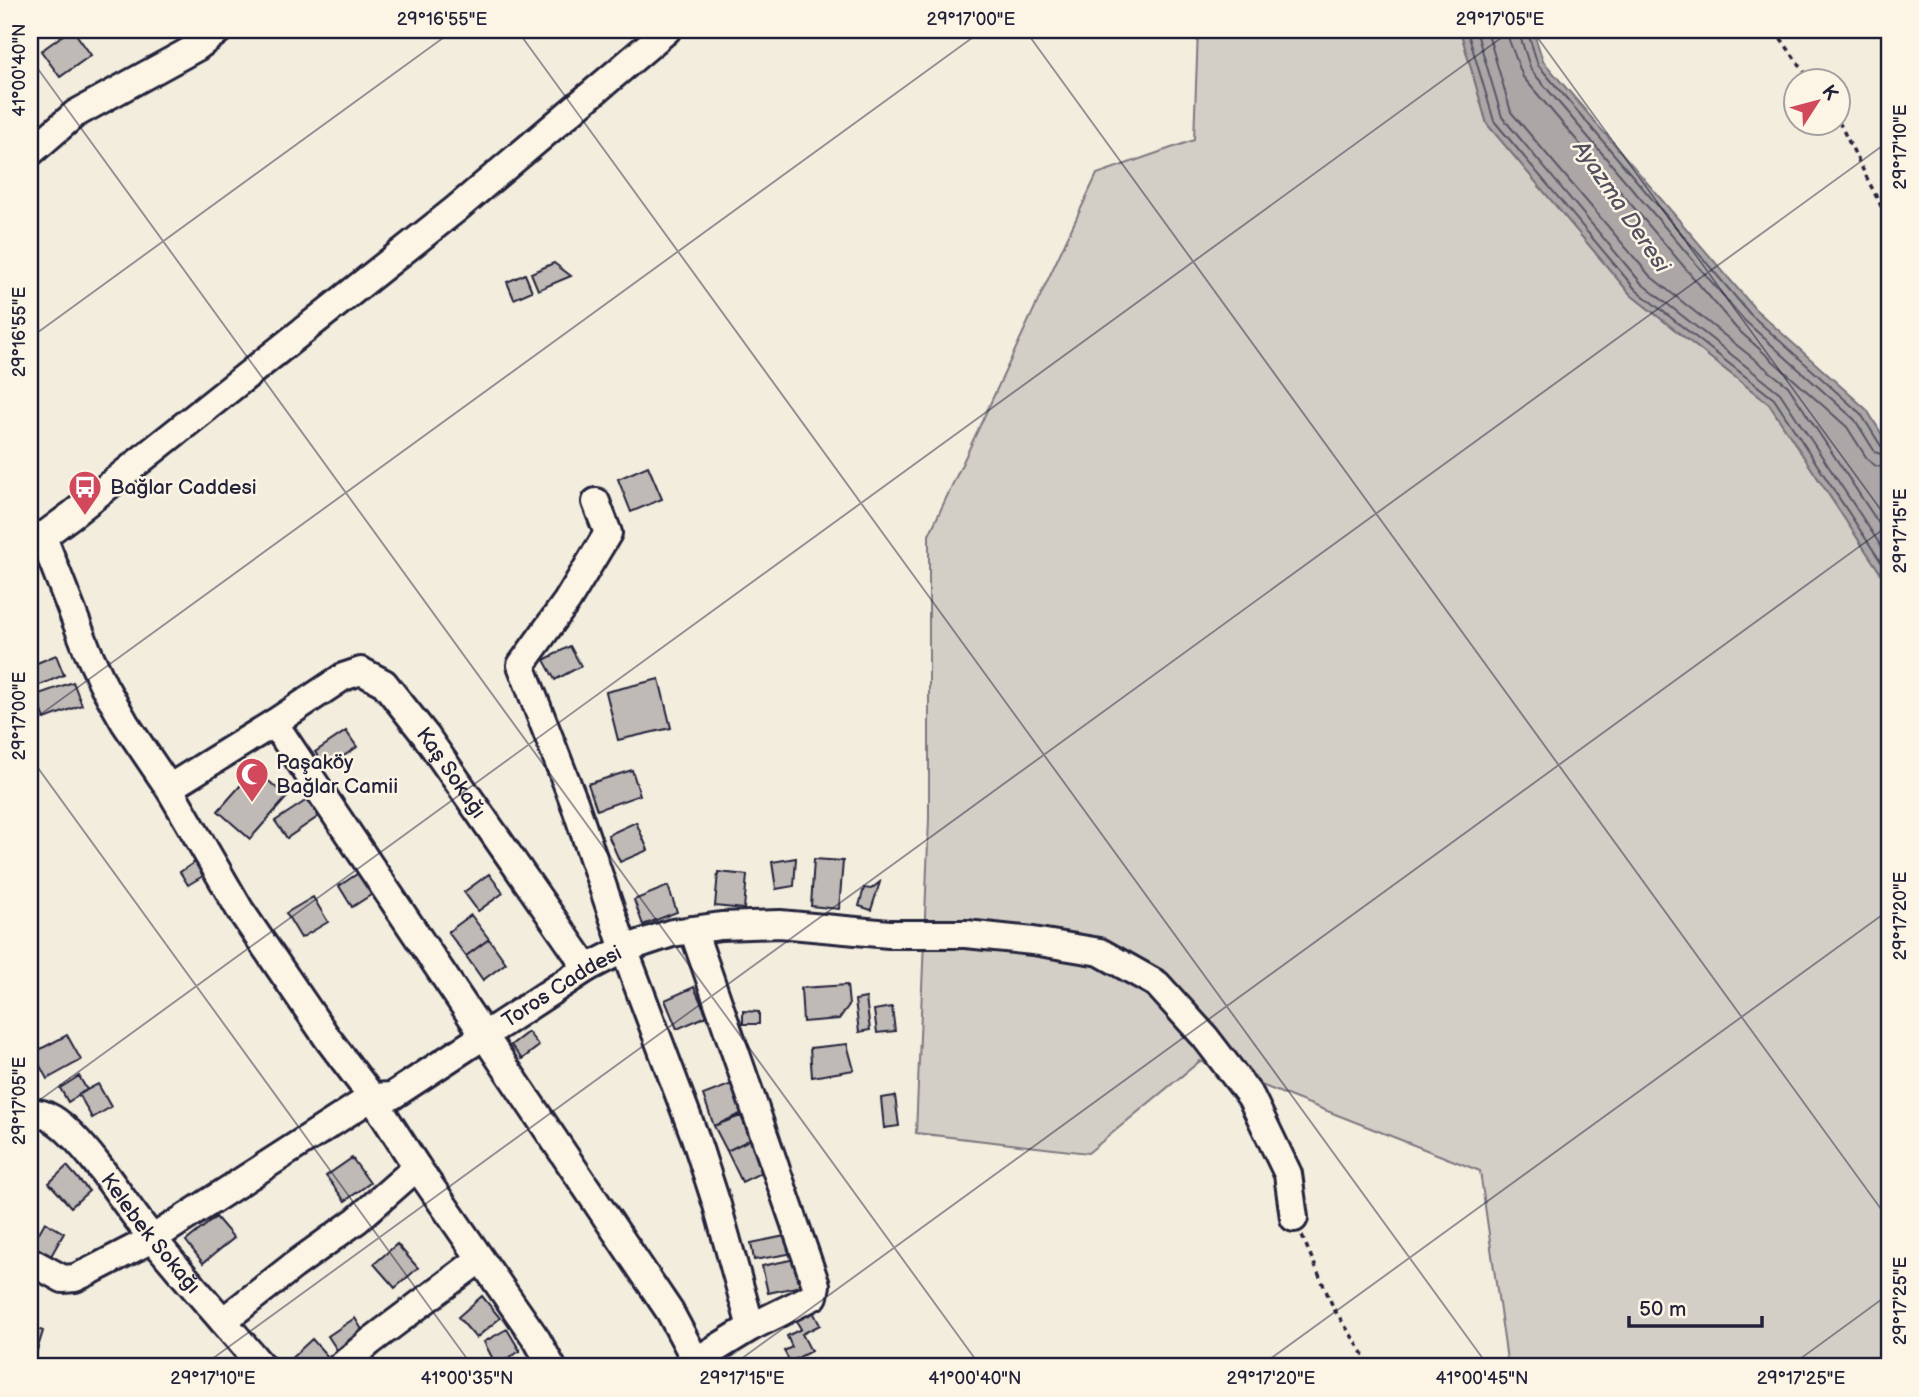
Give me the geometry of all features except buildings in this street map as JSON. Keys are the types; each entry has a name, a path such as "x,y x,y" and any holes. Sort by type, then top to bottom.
{"street":[{"path":"30,153 75,114 197,47 219,30"},
{"path":"552,1367 537,1340 372,1097 240,910 169,788 104,687 34,539 456,209 667,30"},
{"name":"Toros Caddesi","path":"30,1261 63,1279 75,1278 152,1239 372,1097 392,1096 587,968 624,949 574,802 521,666 567,601 608,533 596,502"},
{"name":"Kaş Sokağı","path":"169,788 343,677 361,671 384,683 426,736 587,968"},
{"path":"274,723 670,1312 691,1364 751,1327 814,1296 816,1285 693,930"},
{"path":"751,1327 718,1205 624,949 672,933 722,926 780,924 889,934 966,934 1100,951 1157,984 1205,1037 1251,1097 1288,1174 1294,1218"},
{"name":"Kelebek Sokağı","path":"30,1113 38,1112 55,1120 71,1134 114,1186 152,1239 262,1367"},
{"path":"223,1321 357,1220 417,1167"},
{"path":"340,1367 480,1259"}],"path":[{"path":"1775,30 1800,66"},
{"path":"1846,136 1889,222"},
{"path":"1294,1218 1334,1309 1372,1367"}],"shaded area":[{"path":"1198,30 1460,30 1487,124 1631,295 1769,404 1889,586 1889,1367 1508,1367 1480,1171 1200,1061 1088,1153 916,1133 929,819 929,535 1097,174 1194,140"}],"water":[{"name":"Ayazma Deresi","path":"1460,30 1533,30 1543,61 1755,309 1867,410 1889,446 1889,586 1769,404 1631,295 1487,124"}],"place":[{"name":"Bağlar Caddesi","path":"85,517"},
{"name":"Paşaköy Bağlar Camii","path":"252,804"}]}
